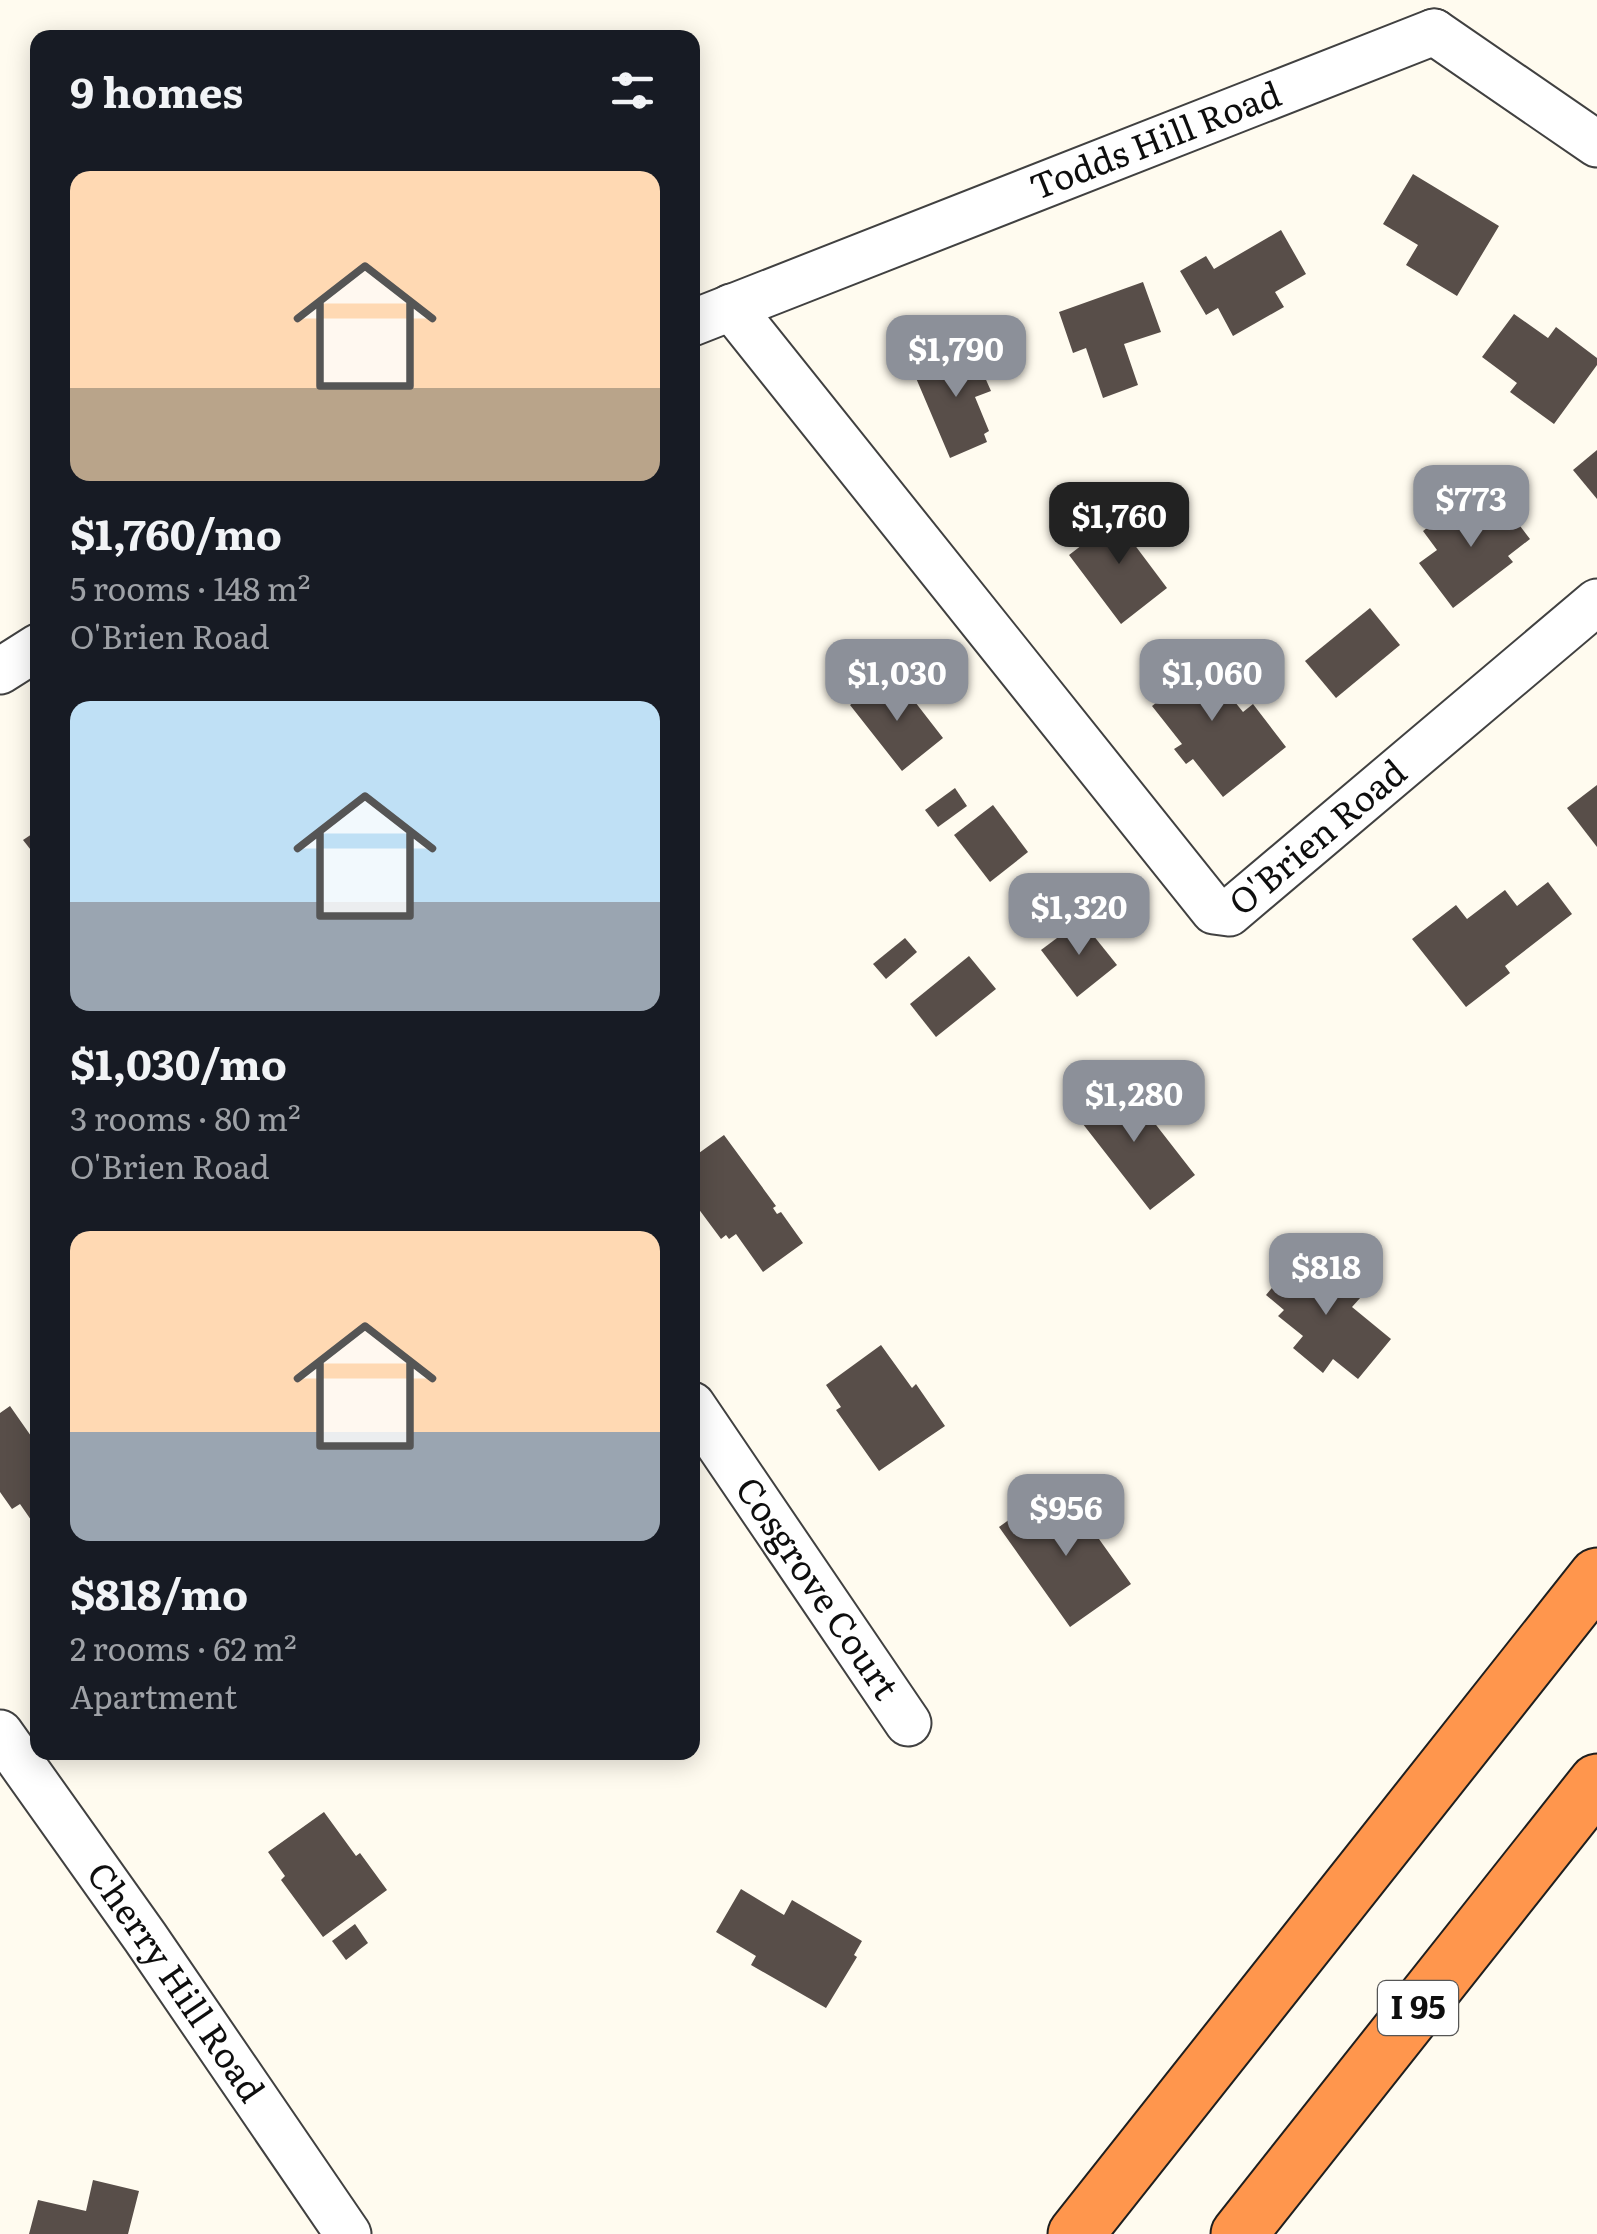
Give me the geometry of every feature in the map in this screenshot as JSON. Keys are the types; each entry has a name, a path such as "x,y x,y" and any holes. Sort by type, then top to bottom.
{"highway":[{"path":"1076,2234 1597,1576"},
{"name":"I 95","path":"1239,2234 1597,1782"}],"street":[{"name":"Todds Hill Road","path":"712,315 853,262 1434,16 1597,144"},
{"name":"O'Brien Road","path":"712,315 1214,911 1229,914 1597,602"},
{"path":"0,671 30,651"},
{"name":"Cosgrove Court","path":"700,1417 908,1722"},
{"name":"Cherry Hill Road","path":"0,1733 348,2234"}],"building":[{"path":"1413,174 1499,226 1457,296 1406,265 1418,245 1383,224"},
{"path":"1281,230 1306,274 1275,292 1284,307 1233,336 1218,308 1206,315 1180,271 1206,256 1214,269"},
{"path":"1143,282 1161,332 1124,344 1138,385 1103,398 1086,348 1073,353 1059,312"},
{"path":"1514,314 1548,338 1556,327 1597,358 1597,365 1554,424 1510,392 1517,383 1482,357"},
{"path":"971,346 991,391 975,397 989,431 984,434 987,442 950,458 913,371"},
{"path":"1597,450 1597,499 1573,470"},
{"path":"1500,500 1530,539 1508,556 1513,562 1453,608 1419,563 1437,550 1423,531 1460,503 1474,520"},
{"path":"1129,509 1148,533 1134,544 1167,588 1121,624 1069,555"},
{"path":"1370,608 1400,645 1336,698 1305,661"},
{"path":"1184,648 1201,670 1206,666 1243,712 1253,704 1286,747 1223,797 1193,759 1186,764 1174,749 1182,744 1152,706 1161,699 1145,679"},
{"path":"882,680 896,697 905,689 943,738 902,771 850,705"},
{"path":"1597,785 1597,847 1567,808"},
{"path":"955,788 967,806 938,827 925,810"},
{"path":"993,805 1028,852 990,882 954,835"},
{"path":"1548,882 1572,914 1505,966 1510,973 1466,1007 1412,939 1456,905 1467,919 1505,890 1517,906"},
{"path":"1081,920 1117,965 1077,997 1041,950"},
{"path":"905,938 917,952 886,979 873,964"},
{"path":"969,956 996,989 936,1037 910,1004"},
{"path":"1110,1080 1139,1117 1146,1112 1195,1175 1150,1210 1072,1110"},
{"path":"724,1135 776,1206 773,1208 777,1214 781,1212 803,1243 763,1272 736,1234 721,1239 700,1211 700,1152"},
{"path":"1303,1250 1361,1297 1352,1307 1391,1339 1358,1379 1333,1359 1323,1373 1293,1348 1303,1336 1278,1316 1284,1310 1266,1295"},
{"path":"881,1345 912,1388 916,1384 945,1426 879,1471 836,1410 841,1407 826,1385"},
{"path":"10,1406 30,1435 30,1518 20,1504 12,1509 0,1492 0,1413"},
{"path":"1038,1499 1050,1516 1072,1501 1131,1584 1070,1627 999,1527"},
{"path":"324,1812 387,1890 323,1937 281,1880 285,1876 268,1852"},
{"path":"741,1889 784,1915 792,1900 862,1941 854,1955 857,1957 826,2008 751,1965 756,1956 716,1932"},
{"path":"355,1924 368,1943 346,1960 332,1941"},
{"path":"93,2180 139,2191 128,2234 29,2234 38,2200 86,2211"}]}
